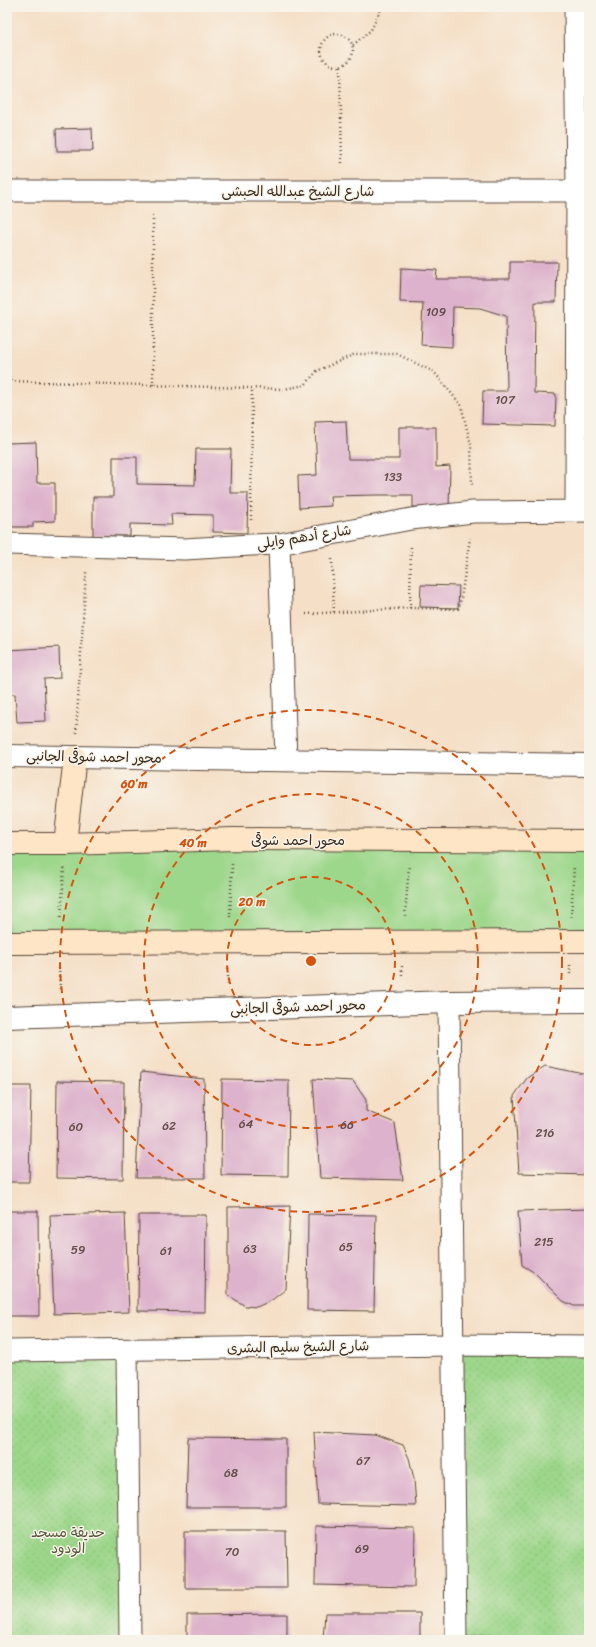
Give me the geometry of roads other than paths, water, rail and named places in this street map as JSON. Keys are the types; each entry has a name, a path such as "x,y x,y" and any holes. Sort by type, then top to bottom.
{"main road":[{"path":"65,844 75,757"},
{"name":"محور احمد شوقى","path":"7,844 65,844 233,839 582,841"},
{"path":"7,943 579,941"}],"street":[{"name":"شارع أدهم وايلى","path":"7,544 87,547 185,548 280,544 411,519 473,512 583,511 583,191 575,7"},
{"name":"شارع الشيخ عبدالله الحبشى","path":"7,191 583,191"},
{"path":"280,544 286,760"},
{"name":"محور احمد شوقى الجانبى","path":"7,756 589,765"},
{"name":"محور احمد شوقى الجانبى","path":"7,1017 449,1002 580,1001"},
{"path":"449,1002 456,1640"},
{"name":"شارع الشيخ سليم البشرى","path":"7,1351 452,1345 589,1346"},
{"path":"128,1350 130,1640"}],"park label":[{"name":"حديقة مسجد الودود","path":"68,1540"}]}
